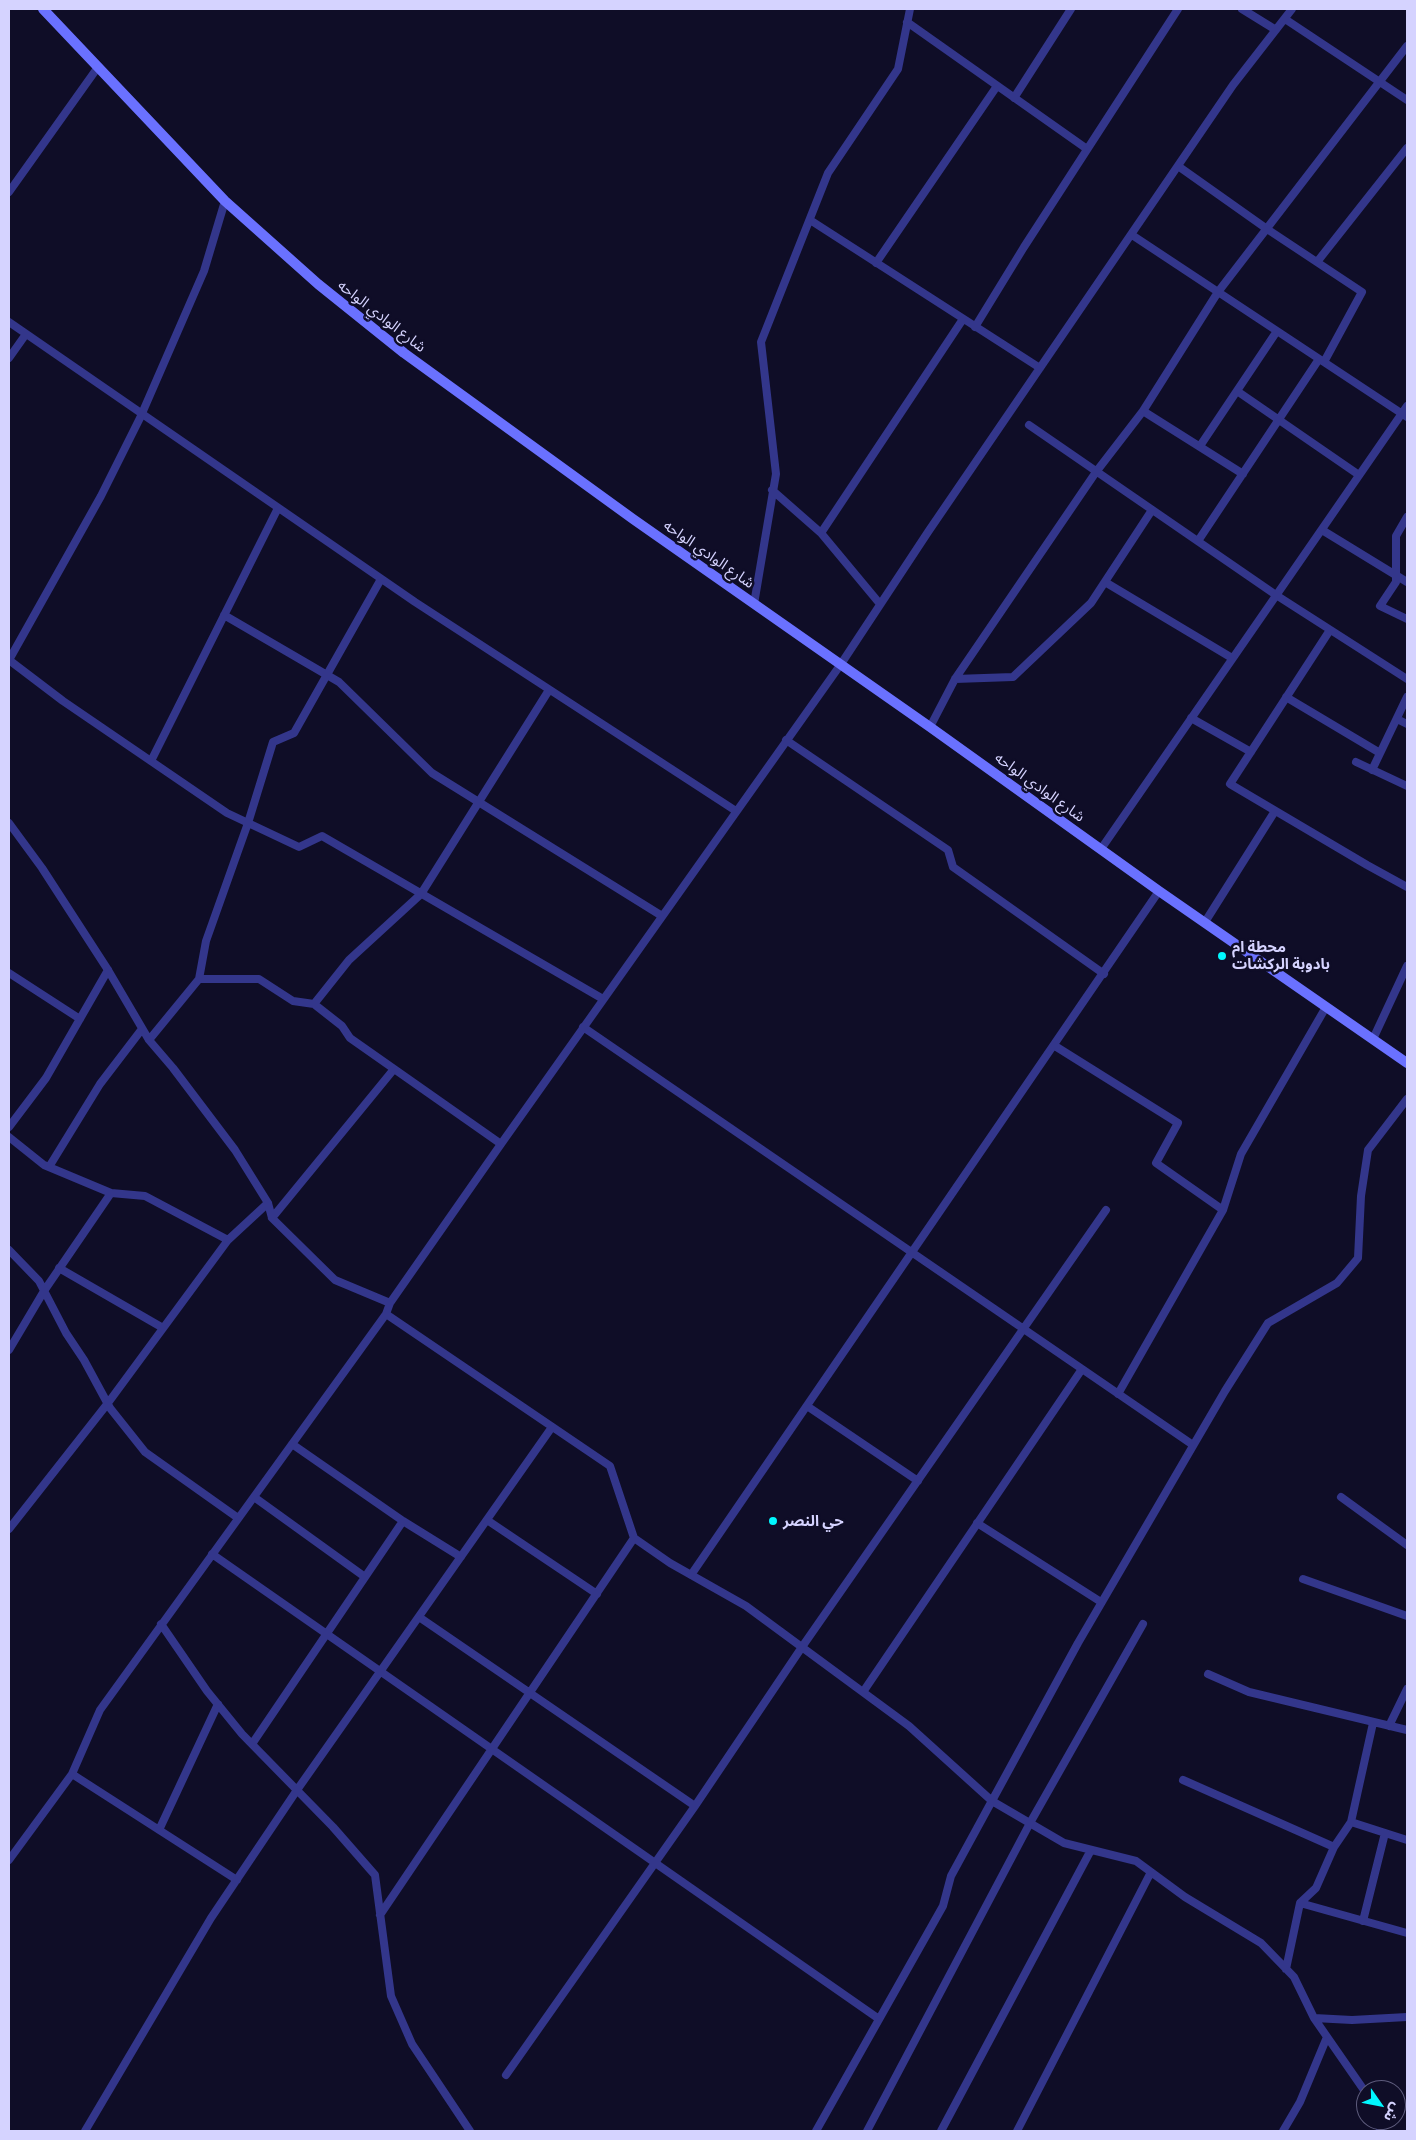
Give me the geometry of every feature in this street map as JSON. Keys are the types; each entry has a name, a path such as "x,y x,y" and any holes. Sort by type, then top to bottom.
{"main road":[{"name":"شارع الوادي الواحه","path":"43,9 225,201 318,284 404,353 546,457 930,727 1159,892 1407,1063"}],"street":[{"path":"754,604 776,474 761,342 828,173 898,70 910,9"},
{"path":"1014,98 1072,9"},
{"path":"975,327 1178,9"},
{"path":"1242,9 1276,30"},
{"path":"9,1860 72,1774 100,1710 386,1314 390,1303 501,1144 841,664 1233,85 1292,9"},
{"path":"1284,19 1407,100"},
{"path":"907,22 1087,149"},
{"path":"930,727 955,680 1096,472 1143,411 1218,292 1407,46"},
{"path":"9,192 98,67"},
{"path":"876,263 997,86"},
{"path":"1317,262 1407,148"},
{"path":"1178,166 1267,229 1362,292 1321,360 1278,420 1198,542"},
{"path":"225,201 204,271 142,414 96,504 9,660 63,701 228,813 299,847 322,836 603,999"},
{"path":"810,220 1040,368"},
{"path":"1132,235 1405,415"},
{"path":"821,533 964,319"},
{"path":"9,322 381,579 736,811"},
{"path":"1200,446 1277,331"},
{"path":"9,358 26,334"},
{"path":"1237,391 1359,476"},
{"path":"1101,850 1359,476 1405,415 1407,406"},
{"path":"1143,411 1243,474"},
{"path":"1029,426 1276,595 1407,679"},
{"path":"772,490 821,533 880,604"},
{"path":"150,760 278,508"},
{"path":"955,680 1013,677 1091,603 1152,510"},
{"path":"1407,517 1396,536 1396,582 1380,606 1407,619"},
{"path":"1322,530 1407,582"},
{"path":"149,1040 199,979 206,941 248,823 273,742 294,733 381,579"},
{"path":"1105,582 1232,658"},
{"path":"224,615 338,682 432,773 662,916"},
{"path":"1330,630 1230,784 1366,865 1407,886"},
{"path":"314,1004 349,960 421,894 549,690"},
{"path":"1286,697 1380,753"},
{"path":"1372,770 1407,697"},
{"path":"1191,718 1251,752"},
{"path":"1397,719 1407,724"},
{"path":"786,740 948,850 953,867 1104,974"},
{"path":"1356,762 1407,786"},
{"path":"1205,922 1275,811"},
{"path":"10,825 42,868 108,970 149,1040 173,1068 229,1142 268,1203 272,1218 335,1280 390,1303"},
{"path":"691,1575 1159,892"},
{"path":"1373,1039 1407,966"},
{"path":"9,1127 46,1078 108,970"},
{"path":"9,973 80,1019"},
{"path":"199,979 259,979 292,1001 314,1004 342,1026 350,1038 501,1144"},
{"path":"1118,1394 1223,1210 1241,1154 1326,1007"},
{"path":"583,1027 1193,1445"},
{"path":"50,1168 100,1084 142,1029"},
{"path":"1055,1046 1178,1124 1156,1163 1223,1210"},
{"path":"272,1218 394,1069"},
{"path":"816,2131 943,1906 952,1876 1101,1602 1193,1445 1268,1323 1337,1282 1358,1258 1361,1196 1368,1150 1407,1099"},
{"path":"9,1137 50,1168 111,1193 146,1196 228,1240"},
{"path":"9,1350 44,1290 111,1193"},
{"path":"9,1529 108,1403 228,1240 268,1203"},
{"path":"506,2075 656,1863 802,1647 1106,1210"},
{"path":"9,1250 39,1281 66,1333 84,1360 108,1403 145,1452 238,1518"},
{"path":"59,1268 164,1328"},
{"path":"386,1314 610,1466 634,1538 691,1575 746,1606 802,1647 909,1726 992,1801 1064,1843 1136,1860 1184,1897 1261,1944 1294,1977 1314,2018 1357,2080"},
{"path":"863,1692 1082,1369"},
{"path":"807,1406 918,1481"},
{"path":"85,2131 211,1918 297,1790 552,1427"},
{"path":"292,1444 404,1521 461,1557"},
{"path":"254,1497 365,1577"},
{"path":"1341,1497 1407,1545"},
{"path":"487,1520 597,1594"},
{"path":"252,1744 404,1521"},
{"path":"977,1523 1101,1602"},
{"path":"380,1915 634,1538"},
{"path":"212,1554 879,2019"},
{"path":"1302,1579 1407,1616"},
{"path":"419,1617 695,1806"},
{"path":"161,1624 218,1704 252,1744 375,1875 391,1996 412,2044 470,2131"},
{"path":"867,2131 1030,1823 1143,1624"},
{"path":"1208,1674 1249,1692 1407,1730"},
{"path":"1389,1726 1407,1690"},
{"path":"159,1830 218,1704"},
{"path":"1286,1968 1300,1903 1316,1888 1334,1847 1351,1822 1373,1722"},
{"path":"72,1774 237,1880"},
{"path":"1183,1780 1334,1847"},
{"path":"1351,1822 1407,1840"},
{"path":"1363,1921 1385,1833"},
{"path":"942,2131 1091,1850"},
{"path":"1017,2131 1151,1872"},
{"path":"1300,1903 1407,1934"},
{"path":"1314,2018 1352,2020 1407,2017"},
{"path":"1283,2131 1300,2102 1327,2037"}],"place":[{"name":"محطة ام بادوبة الركشات","path":"1222,956"},
{"name":"حي النصر","path":"773,1521"}]}
